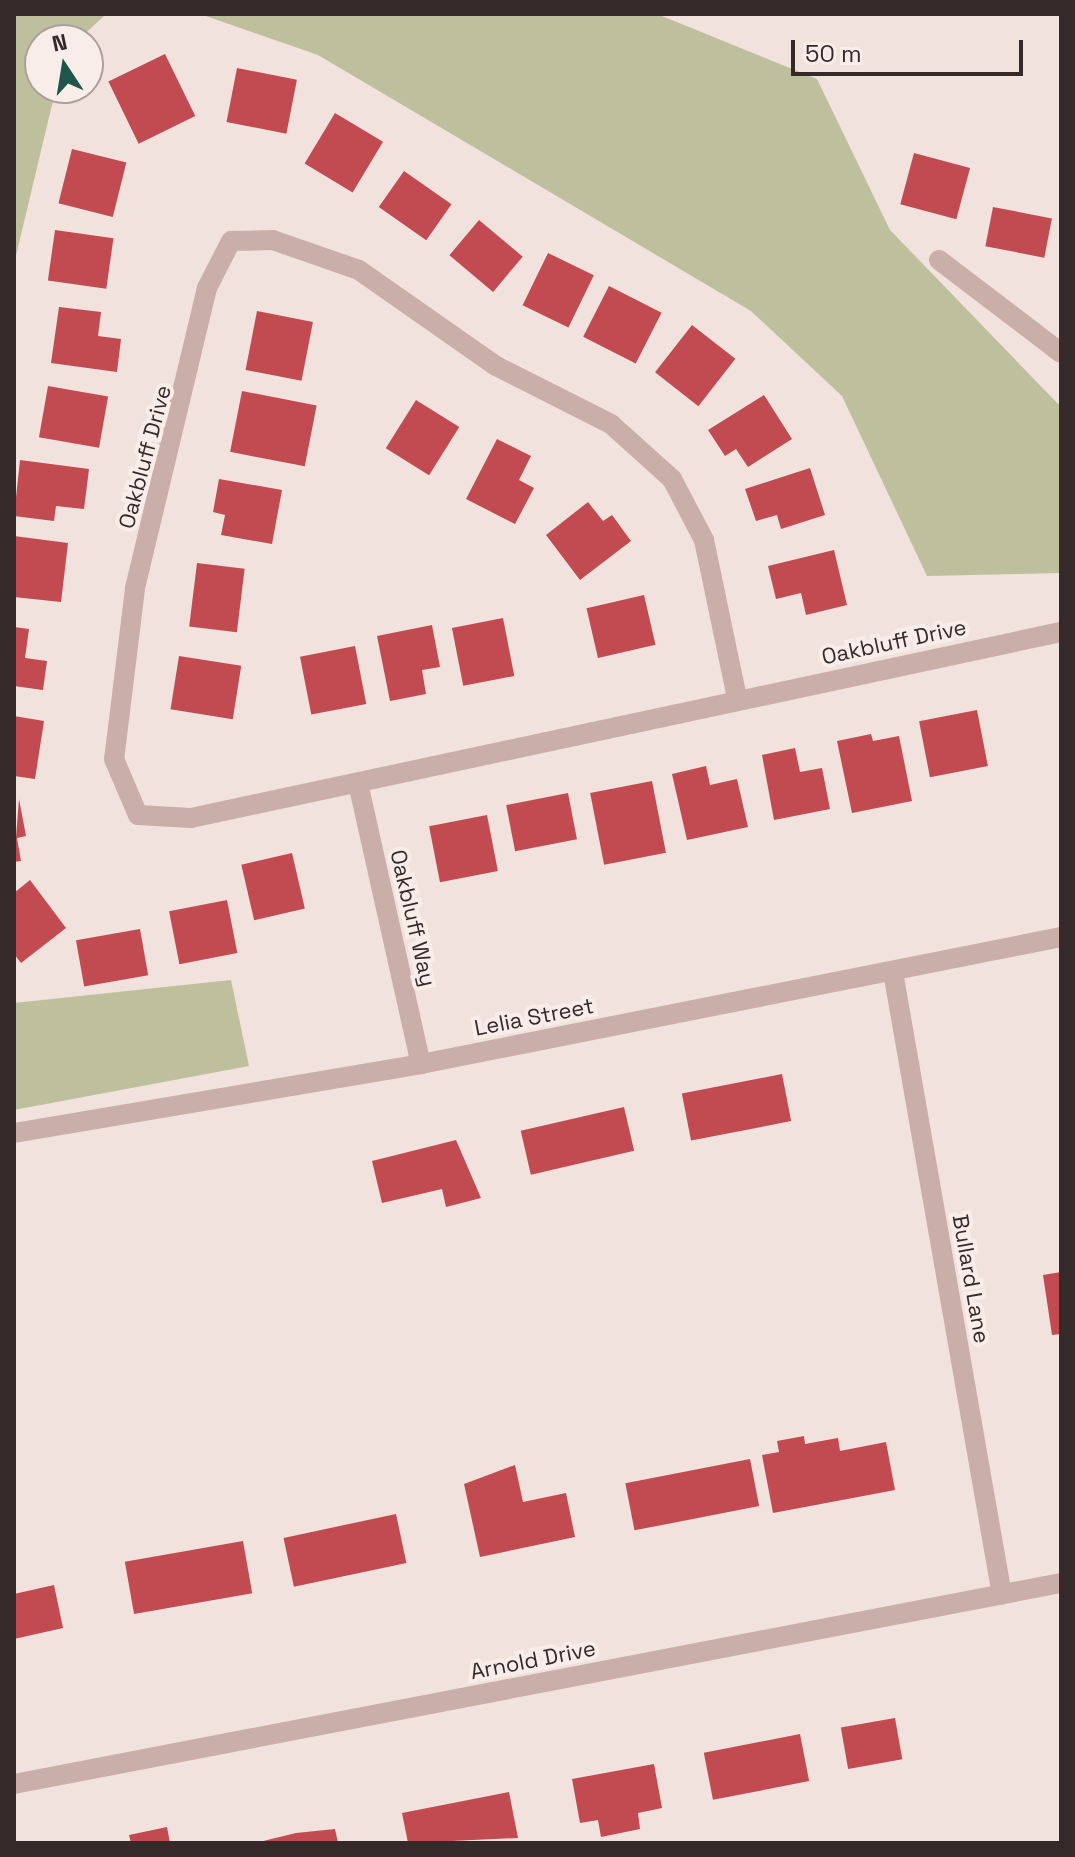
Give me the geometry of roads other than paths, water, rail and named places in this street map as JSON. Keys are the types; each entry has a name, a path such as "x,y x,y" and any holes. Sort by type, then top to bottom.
{"street":[{"name":"Oakbluff Drive","path":"737,698 704,540 672,479 641,451 611,424 414,315 359,270 273,240 231,241 207,288 135,589 114,759 138,815 191,818 737,698 1061,632"},
{"path":"939,260 1061,353"},
{"name":"Oakbluff Way","path":"358,783 421,1064"},
{"name":"Lelia Street","path":"14,1133 421,1064 1061,937"},
{"name":"Bullard Lane","path":"893,972 1002,1595"},
{"name":"Arnold Drive","path":"14,1784 1061,1583"}]}
